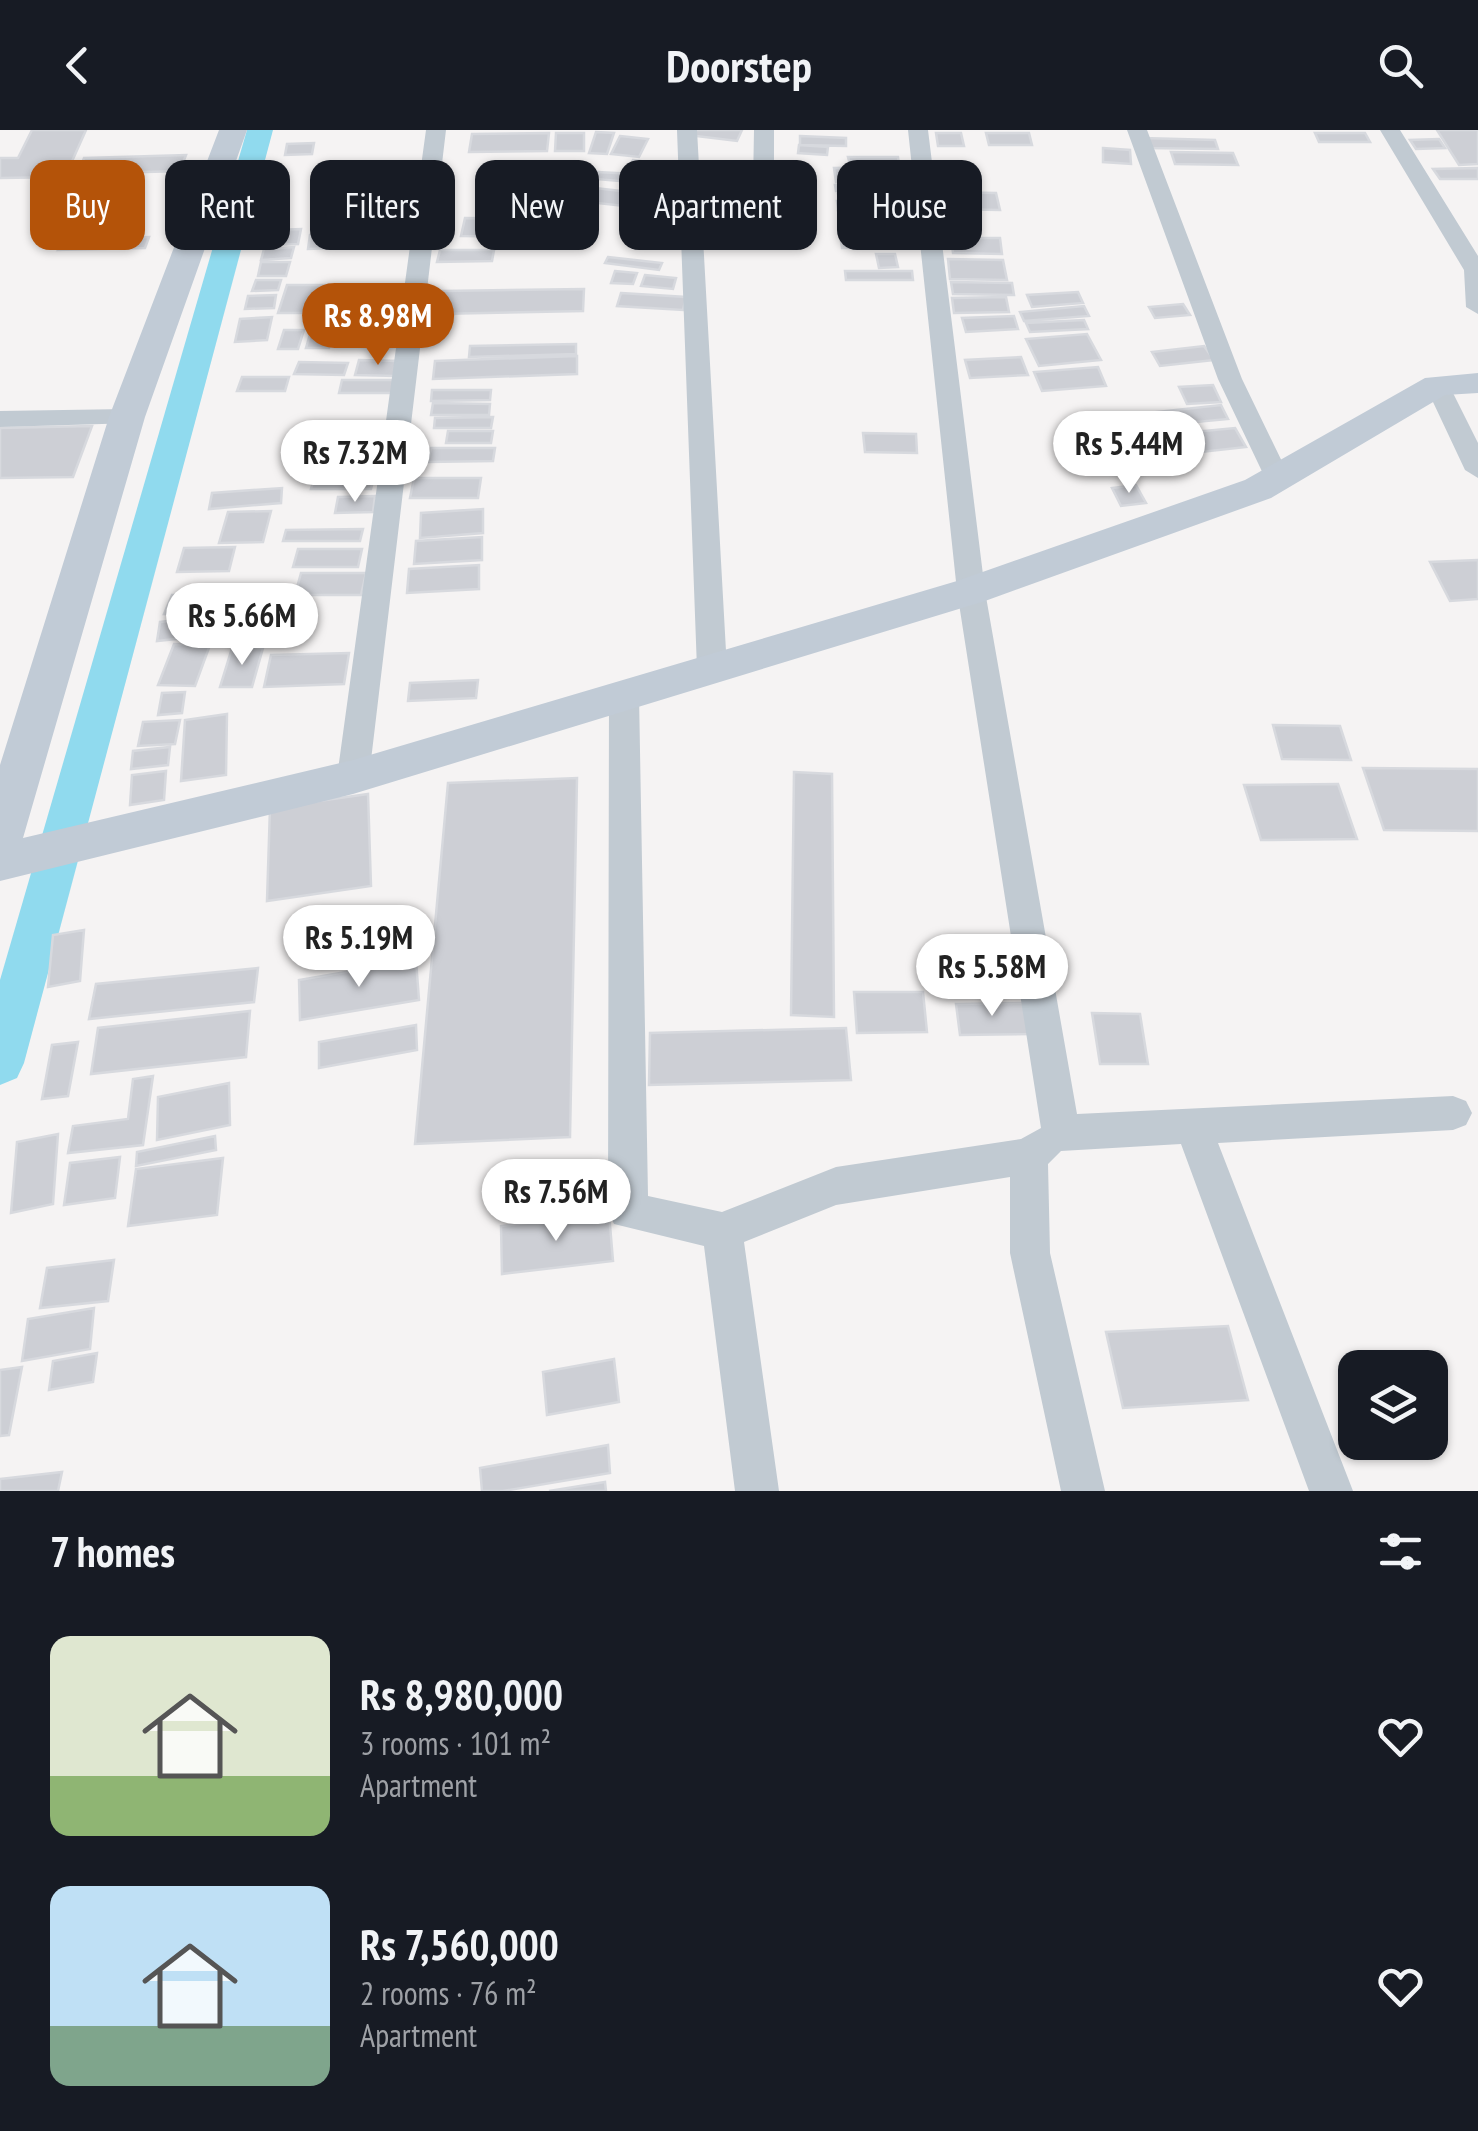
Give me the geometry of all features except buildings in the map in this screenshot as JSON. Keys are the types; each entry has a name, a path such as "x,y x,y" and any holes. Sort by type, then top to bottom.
{"main road":[{"path":"0,838 127,416 233,130"},
{"path":"0,862 353,777 971,591 1258,489 1437,385 1478,382"}],"street":[{"path":"353,777 436,130"},
{"path":"687,130 712,669"},
{"path":"764,130 764,160"},
{"path":"918,130 971,591 1045,1144 1030,1253 1083,1491"},
{"path":"1136,130 1230,380 1277,478"},
{"path":"1390,130 1475,270 1478,307"},
{"path":"1437,385 1478,470"},
{"path":"0,420 127,416"},
{"path":"624,696 628,1211 722,1231 836,1186 1045,1144 1193,1126 1453,1113"},
{"path":"1193,1126 1331,1491"},
{"path":"722,1231 756,1491"}],"waterway":[{"path":"0,1063 260,130"}]}
